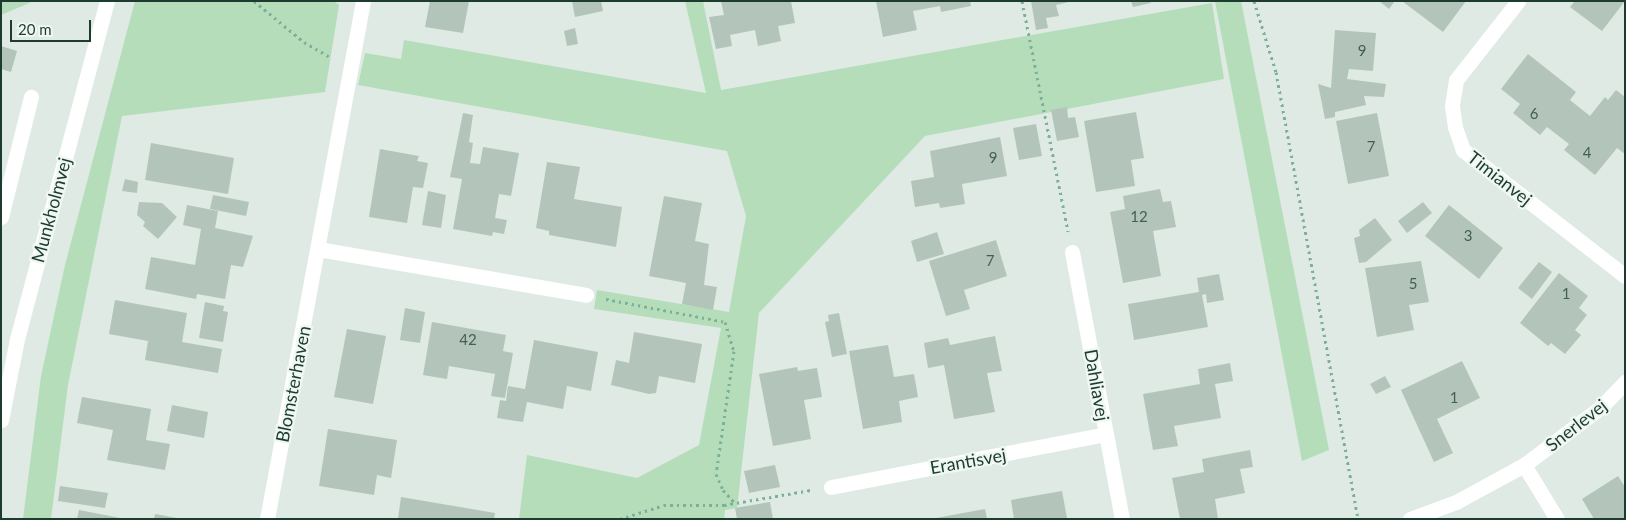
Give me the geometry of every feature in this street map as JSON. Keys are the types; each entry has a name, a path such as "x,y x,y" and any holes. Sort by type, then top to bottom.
{"street":[{"name":"Munkholmvej","path":"1,420 17,339 107,1"},
{"name":"Blomsterhaven","path":"267,519 363,1"},
{"name":"Timianvej","path":"1518,1 1456,80 1452,106 1455,127 1463,150 1625,276"},
{"path":"1,217 31,97"},
{"path":"318,249 586,295"},
{"name":"Dahliavej","path":"1072,252 1122,519"},
{"name":"Snerlevej","path":"1410,519 1486,488 1524,465 1601,407 1625,382"},
{"name":"Erantisvej","path":"831,487 1105,434"},
{"path":"1524,465 1557,519"}],"path":[{"path":"254,1 304,42 350,68"},
{"path":"1022,1 1072,252"},
{"path":"1254,1 1276,72 1358,519"},
{"path":"586,295 725,322 734,351 716,474 723,490 735,503"},
{"path":"620,519 664,505 735,503 831,487"}],"green space":[{"path":"1,1 34,1 1,15"},
{"path":"135,1 334,1 339,5 325,92 122,116 68,385 51,519 23,519 41,376 65,265"},
{"path":"685,1 703,1 721,90 1212,3 1224,79 925,136 759,313 737,508 725,510 724,519 519,519 527,455 637,478 699,445 721,328 594,309 597,290 729,312 746,216 727,151 358,85 365,53 401,59 404,40 706,93"},
{"path":"1215,1 1241,1 1329,450 1302,461"}],"building":[{"path":"430,1 469,1 463,33 425,27"},
{"path":"572,1 601,1 603,11 575,17"},
{"path":"721,1 791,1 795,23 778,26 781,41 758,46 755,30 730,35 732,46 716,49 709,17 724,15"},
{"path":"876,1 970,1 971,6 941,12 940,6 913,11 917,30 883,37"},
{"path":"1031,1 1069,2 1056,5 1059,16 1046,18 1048,28 1036,30"},
{"path":"1131,1 1150,1 1151,3 1133,7"},
{"path":"1379,1 1395,1 1389,9"},
{"path":"1402,1 1466,1 1443,32"},
{"path":"1575,1 1625,1 1602,31 1570,7"},
{"path":"575,28 578,44 567,46 564,31"},
{"path":"1335,30 1376,33 1373,71 1349,69 1347,79 1386,84 1384,97 1364,96 1366,105 1335,112 1335,117 1325,119 1318,84 1331,88"},
{"path":"1,46 17,51 11,72 1,69"},
{"path":"1528,54 1576,92 1570,100 1590,116 1605,97 1608,100 1616,90 1625,97 1625,154 1617,148 1595,175 1564,150 1569,144 1547,127 1540,135 1513,113 1520,104 1501,89"},
{"path":"1067,107 1068,118 1075,117 1079,137 1057,141 1051,110"},
{"path":"1136,112 1144,158 1131,160 1135,186 1096,192 1084,121"},
{"path":"463,113 473,115 469,142 473,143 470,163 480,164 483,147 519,153 511,196 499,194 495,218 507,220 504,234 493,232 492,236 453,229 462,179 450,177"},
{"path":"1377,113 1389,176 1348,184 1336,121"},
{"path":"1036,124 1042,156 1019,160 1013,128"},
{"path":"1000,137 1007,176 962,184 965,204 940,208 939,203 915,207 911,181 934,177 930,151"},
{"path":"151,143 234,158 228,194 145,180"},
{"path":"380,149 419,156 417,161 428,163 423,188 413,187 407,223 369,217"},
{"path":"547,162 580,167 574,199 622,207 616,247 549,235 549,231 536,228"},
{"path":"125,179 138,182 137,193 122,191"},
{"path":"1160,189 1163,202 1171,201 1176,227 1153,231 1161,276 1123,283 1110,212 1125,209 1123,196"},
{"path":"428,191 446,195 441,228 422,225"},
{"path":"213,195 249,202 246,216 210,209"},
{"path":"664,196 702,203 695,241 709,244 704,285 717,287 713,310 682,304 686,283 649,276"},
{"path":"139,202 162,203 177,217 158,239 143,226 145,222 137,215"},
{"path":"1423,202 1432,213 1407,233 1398,221"},
{"path":"187,205 218,211 215,228 253,236 243,267 231,265 225,299 197,294 196,299 145,289 151,257 195,265 201,229 183,225"},
{"path":"1449,205 1503,248 1479,279 1425,236"},
{"path":"1375,218 1392,240 1366,262 1359,263 1354,238 1360,236 1359,230"},
{"path":"937,232 944,254 917,262 911,241"},
{"path":"996,240 1007,276 964,290 970,309 946,316 929,261"},
{"path":"1421,261 1429,302 1409,305 1414,330 1377,337 1365,268"},
{"path":"1539,262 1552,272 1532,299 1518,288"},
{"path":"1559,273 1588,296 1579,308 1587,315 1575,330 1581,335 1565,354 1551,343 1548,346 1520,323"},
{"path":"1219,274 1224,300 1207,303 1206,294 1202,295 1208,327 1134,340 1128,304 1199,292 1197,278"},
{"path":"115,300 187,313 182,342 222,349 218,373 145,360 148,341 109,334"},
{"path":"205,302 224,306 223,311 228,312 223,342 199,338"},
{"path":"405,308 425,312 420,343 400,340"},
{"path":"839,313 847,354 832,357 825,322 829,321 828,315"},
{"path":"432,322 506,335 503,351 513,353 505,398 491,396 495,374 449,366 447,379 423,375"},
{"path":"347,329 386,336 373,404 334,397"},
{"path":"634,332 702,344 695,383 659,376 656,393 649,394 611,385 616,360 629,363"},
{"path":"995,336 1002,371 987,373 995,412 954,419 944,365 928,368 924,343 948,338 950,345"},
{"path":"534,340 598,352 591,391 567,386 563,409 527,402 523,422 497,418 500,400 506,401 508,386 525,389"},
{"path":"888,345 894,377 914,374 918,397 899,401 902,422 863,429 849,351"},
{"path":"1462,361 1480,398 1437,419 1453,453 1434,462 1401,390"},
{"path":"1230,363 1233,381 1215,384 1221,418 1174,426 1178,446 1153,450 1143,394 1200,384 1198,369"},
{"path":"797,367 798,371 817,368 822,397 804,400 811,439 773,446 759,374"},
{"path":"1385,376 1391,387 1376,394 1370,384"},
{"path":"82,397 151,409 146,440 170,444 165,470 107,460 113,430 77,423"},
{"path":"172,405 208,412 204,438 167,431"},
{"path":"328,429 397,440 391,478 377,475 374,495 319,486"},
{"path":"1250,450 1253,467 1240,469 1245,493 1215,499 1218,519 1180,519 1172,478 1204,472 1202,459"},
{"path":"775,465 780,487 749,493 744,471"},
{"path":"1618,476 1625,487 1625,519 1594,519 1582,499"},
{"path":"60,486 108,493 105,508 58,501"},
{"path":"1062,491 1067,518 1014,519 1011,500"},
{"path":"401,497 495,513 494,519 398,519"},
{"path":"770,502 773,519 737,519 735,508"},
{"path":"985,509 987,519 936,519 936,518"},
{"path":"79,510 120,518 120,519 77,519"},
{"path":"155,514 177,518 177,519 154,519"}]}
